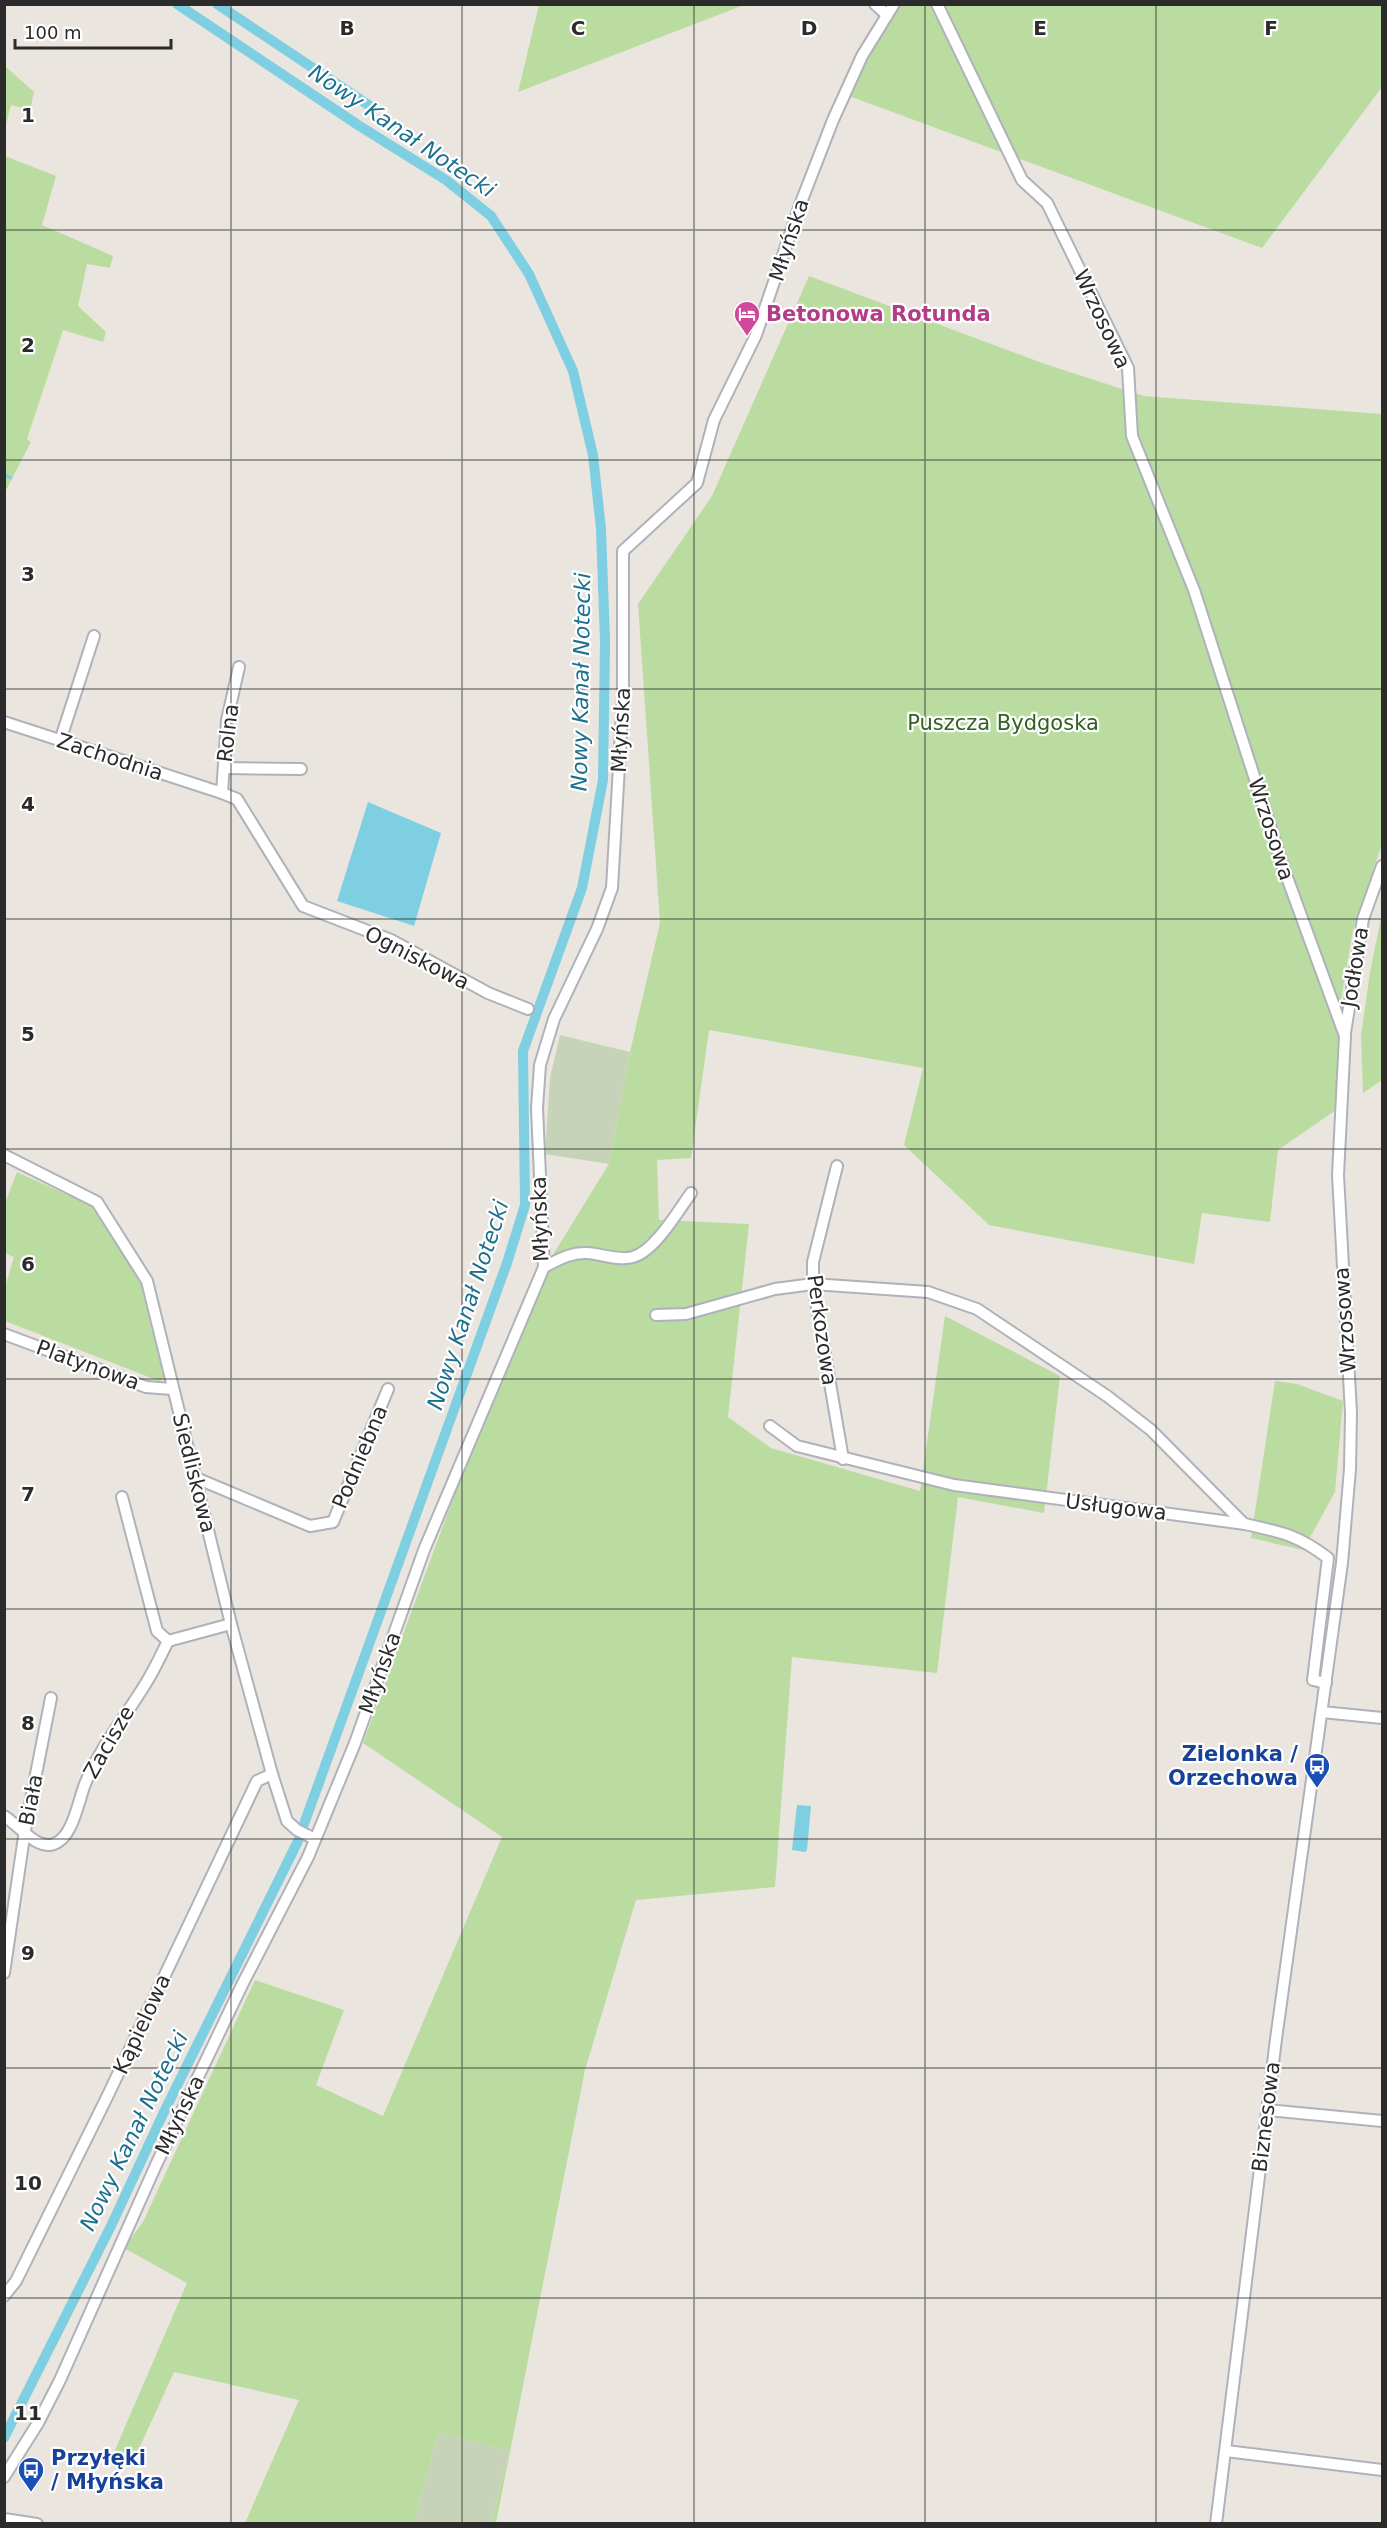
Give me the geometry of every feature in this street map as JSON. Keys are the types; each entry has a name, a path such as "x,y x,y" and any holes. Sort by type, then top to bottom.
{"street":[{"path":"875,4 887,15"},
{"name":"Młyńska","path":"4,2477 38,2423 60,2380 156,2165 315,1839 355,1743 424,1550 544,1267 537,1108 540,1065 554,1019 597,929 612,888 623,697 623,551 697,483 714,420 756,335 800,205 833,120 862,56 894,4"},
{"name":"Wrzosowa","path":"937,4 1022,180 1047,203 1128,368 1132,436 1194,590 1284,869 1345,1036 1338,1175 1351,1413 1350,1469 1342,1563 1322,1712"},
{"path":"60,741 94,636"},
{"name":"Rolna","path":"219,792 224,768 227,720 239,667"},
{"name":"Zachodnia","path":"4,722 219,792"},
{"path":"224,768 301,769"},
{"name":"Ogniskowa","path":"219,792 237,799 303,906 391,940 488,993 528,1009"},
{"name":"Jodłowa","path":"1345,1036 1363,919 1383,866"},
{"name":"Siedliskowa","path":"4,1155 98,1202 147,1281 231,1624 272,1774 287,1821 297,1830 315,1839"},
{"name":"Perkozowa","path":"837,1166 813,1262 813,1284 843,1459"},
{"path":"544,1267 565,1256 586,1253 624,1258 634,1257 652,1244 691,1193"},
{"path":"656,1315 686,1314 776,1289 813,1284 928,1292 976,1309 1107,1396 1151,1430 1245,1524"},
{"name":"Platynowa","path":"4,1334 146,1387 172,1389"},
{"name":"Podniebna","path":"196,1478 310,1526 333,1522 388,1389"},
{"name":"Usługowa","path":"770,1426 797,1446 954,1485 1245,1524 1280,1531 1304,1540 1329,1558 1312,1680 1326,1683"},
{"path":"122,1497 157,1631 168,1641 231,1624"},
{"name":"Zacisze","path":"25,1830 36,1843 45,1846 62,1840 85,1783 112,1733 149,1678 168,1641"},
{"name":"Biała","path":"4,1973 25,1830 51,1698"},
{"path":"1322,1712 1383,1718"},
{"name":"Biznesowa","path":"1216,2523 1267,2110 1322,1712"},
{"name":"Kąpielowa","path":"4,2296 16,2281 108,2095 257,1781 272,1774"},
{"path":"4,1816 25,1830"},
{"path":"1267,2110 1383,2121"},
{"path":"1226,2451 1383,2470"},
{"path":"4,2519 37,2523"}],"green space":[{"path":"539,4 744,5 518,92"},
{"path":"897,5 1382,5 1382,87 1262,248 849,96"},
{"path":"5,66 34,92 30,110 11,105 5,129"},
{"path":"5,156 56,176 42,225 113,256 110,268 87,264 78,306 106,332 103,342 63,330 27,439 31,442 5,492"},
{"name":"Puszcza Bydgoska","path":"809,276 1045,364 1144,396 1382,414 1382,844 1353,930 1340,1006 1336,1110 1278,1150 1270,1222 1202,1213 1194,1264 989,1225 904,1145 923,1068 709,1030 691,1158 657,1160 659,1220 749,1224 728,1417 771,1448 920,1491 945,1316 1060,1376 1044,1513 958,1497 937,1673 792,1657 775,1887 636,1900 585,2070 496,2523 491,2523 509,2451 438,2433 414,2523 245,2523 299,2400 174,2372 132,2464 115,2450 187,2283 124,2248 143,2222 255,1980 344,2010 316,2085 383,2116 502,1837 363,1743 528,1295 609,1164 630,1052 660,923 638,604 712,496"},
{"path":"1382,913 1382,1080 1363,1093 1361,1036 1370,972"},
{"path":"560,1035 630,1052 609,1164 545,1154 550,1078"},
{"path":"17,1172 92,1206 140,1282 164,1378 159,1381 5,1321 5,1287 14,1257 5,1253 5,1203"},
{"path":"1275,1381 1297,1384 1343,1401 1335,1492 1303,1550 1251,1538"},
{"path":"438,2433 509,2451 491,2523 414,2523"}],"water":[{"path":"368,802 441,833 414,926 337,901"},
{"path":"797,1805 811,1806 805,1852 792,1850"}],"waterway":[{"name":"Nowy Kanał Notecki","path":"177,4 358,125 446,180 491,216 529,274 573,371 593,455 601,529 605,641 603,780 582,888 523,1051 525,1205 507,1263 304,1824"},
{"path":"217,4 370,106"},
{"path":"4,474 11,478"},
{"name":"Nowy Kanał Notecki","path":"4,2438 111,2226 163,2114 298,1841"}],"place":[{"name":"Betonowa Rotunda","path":"747,337"},
{"name":"Zielonka / Orzechowa","path":"1317,1789"},
{"name":"Przyłęki / Młyńska","path":"31,2493"}]}
